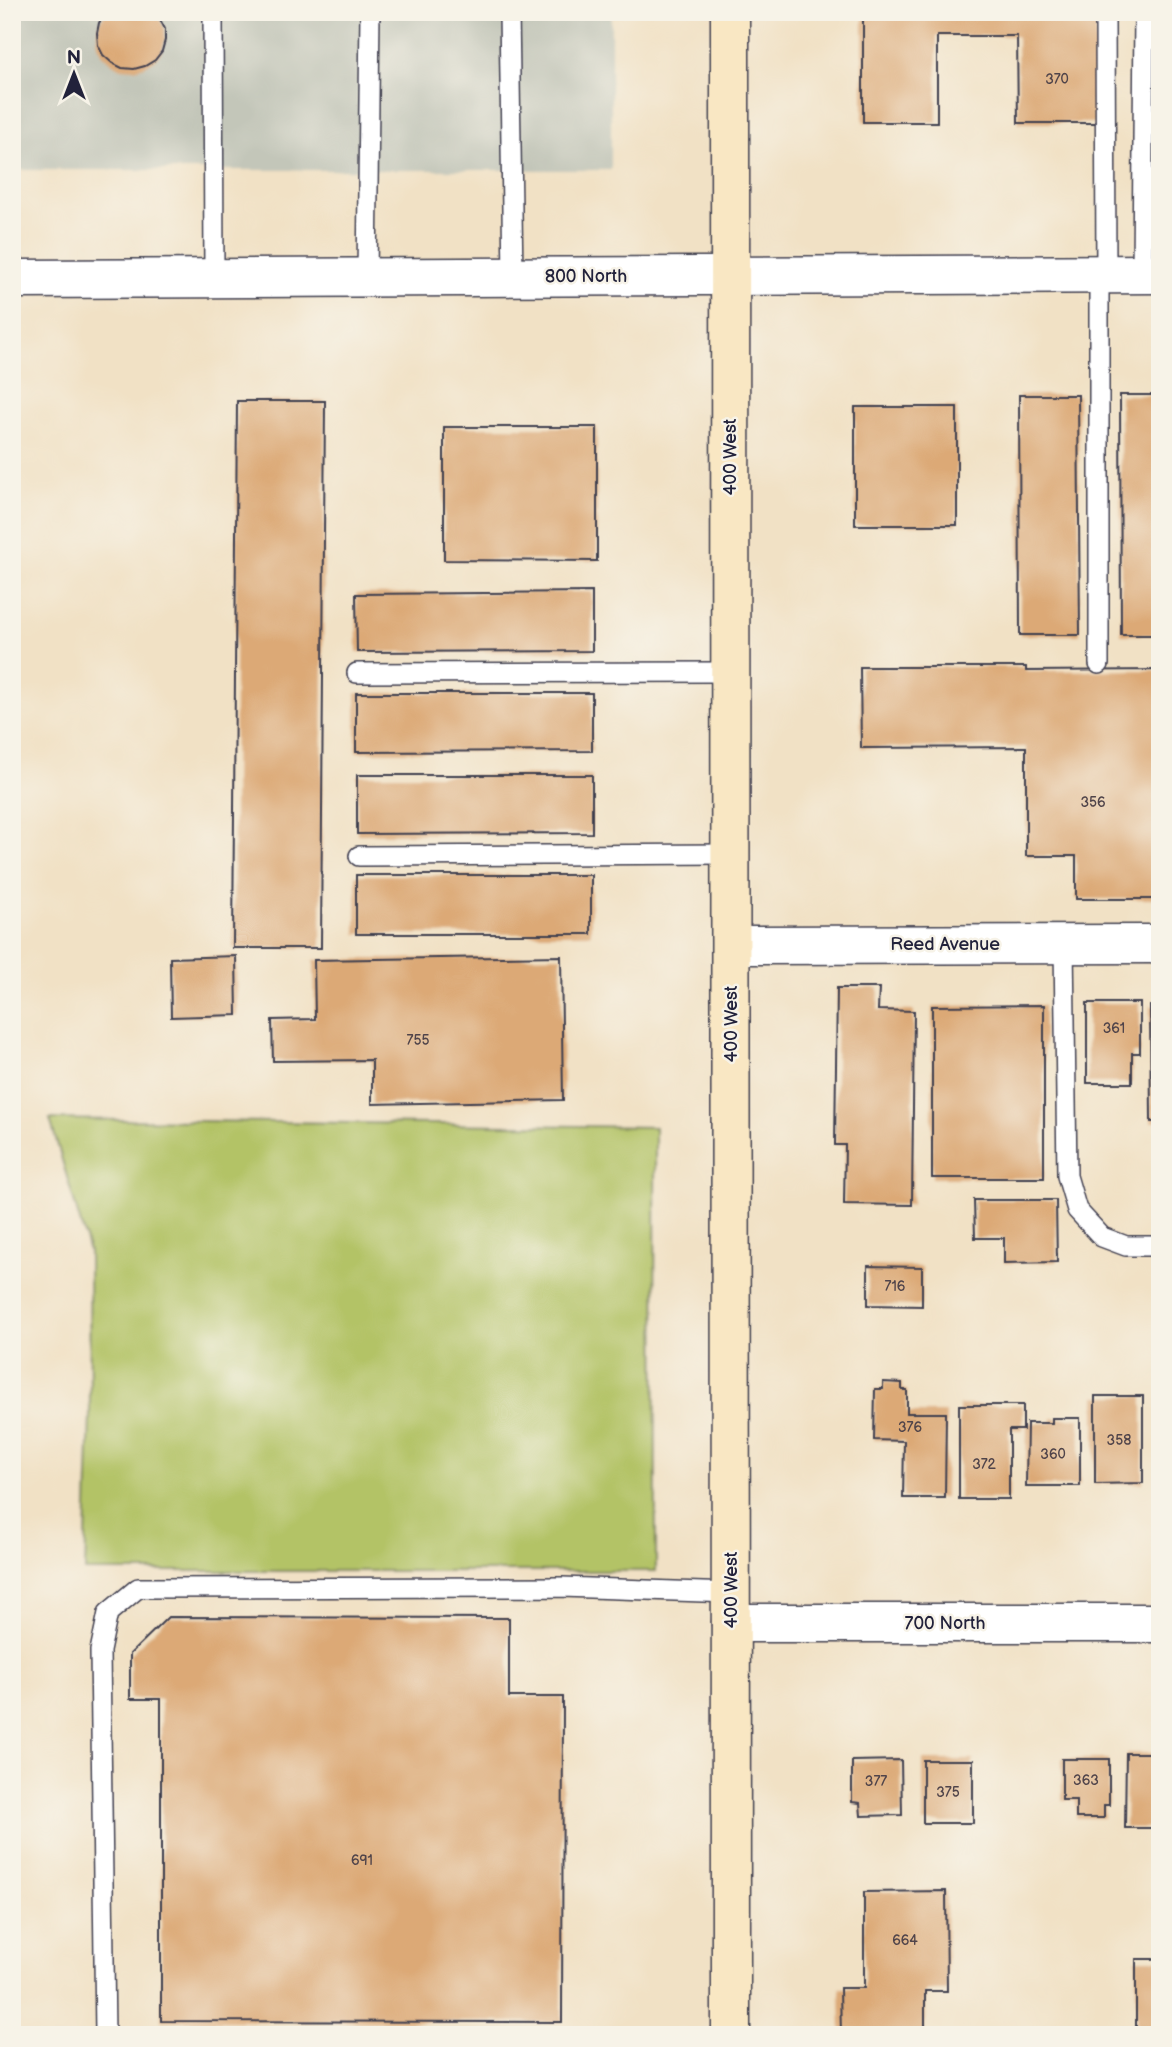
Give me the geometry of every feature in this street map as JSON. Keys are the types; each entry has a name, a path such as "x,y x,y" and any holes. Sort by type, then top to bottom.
{"street":[{"name":"400 West","path":"730,12 731,2035"},
{"name":"800 North","path":"12,279 1127,274"},
{"name":"Reed Avenue","path":"731,945 1160,944"},
{"name":"700 North","path":"731,1608 1160,1623"}],"lane":[{"path":"213,12 214,278"},
{"path":"367,277 370,12"},
{"path":"509,12 513,276"},
{"path":"1105,12 1127,274"},
{"path":"1099,664 1144,12"},
{"path":"357,673 730,672"},
{"path":"359,856 731,853"},
{"path":"1064,944 1067,1176 1077,1210 1102,1237 1125,1246 1160,1246"},
{"path":"105,2035 100,1651 108,1613 138,1588 562,1587 731,1608"}],"shaded area":[{"path":"12,12 611,12 611,170 12,170"}],"green space":[{"path":"50,1119 655,1127 656,1571 85,1571 90,1414 89,1252"}],"building":[{"path":"106,12 156,12 165,29 165,40 162,51 155,60 134,69 122,68 103,55 98,45 97,33 99,23"},
{"path":"863,12 1096,12 1096,123 1018,123 1017,36 937,36 937,122 863,122"},
{"path":"1019,395 1078,395 1080,635 1020,635"},
{"path":"1120,395 1160,395 1160,635 1121,635"},
{"path":"237,401 325,401 321,948 233,948"},
{"path":"855,407 957,407 957,525 855,525"},
{"path":"444,427 597,427 597,561 444,560"},
{"path":"592,592 592,651 357,652 356,594"},
{"path":"860,667 1026,667 1026,671 1160,670 1160,899 1076,899 1076,856 1026,856 1026,747 861,748"},
{"path":"356,693 592,693 592,751 356,752"},
{"path":"357,775 592,775 592,833 357,834"},
{"path":"356,875 591,875 591,934 356,934"},
{"path":"236,956 237,1015 171,1017 170,958"},
{"path":"561,956 563,1100 372,1104 372,1060 273,1061 272,1020 315,1019 314,960"},
{"path":"837,988 879,988 878,1010 914,1011 912,1205 844,1204 845,1145 835,1145"},
{"path":"1087,1003 1140,1003 1140,1053 1132,1053 1132,1083 1087,1083"},
{"path":"1044,1005 1044,1178 932,1178 932,1006"},
{"path":"1150,1006 1160,1006 1160,1122 1151,1122"},
{"path":"974,1200 1056,1200 1057,1262 1004,1263 1004,1238 975,1238"},
{"path":"868,1266 922,1267 922,1306 868,1305"},
{"path":"883,1382 902,1383 902,1390 907,1390 907,1413 946,1413 945,1498 903,1498 904,1441 874,1440 875,1389 883,1389"},
{"path":"1095,1396 1143,1396 1143,1483 1095,1484"},
{"path":"959,1405 1023,1405 1023,1430 1009,1430 1009,1499 959,1499"},
{"path":"1052,1418 1080,1418 1080,1486 1026,1486 1027,1423 1052,1423"},
{"path":"168,1617 509,1618 509,1697 563,1697 562,2022 161,2021 161,1699 130,1699 130,1654"},
{"path":"1126,1753 1160,1753 1160,1828 1125,1828"},
{"path":"1062,1759 1109,1759 1109,1805 1104,1805 1104,1818 1076,1818 1076,1800 1062,1800"},
{"path":"901,1760 902,1815 861,1816 860,1803 852,1802 852,1761"},
{"path":"923,1760 973,1760 973,1823 923,1823"},
{"path":"946,1891 947,1991 925,1991 925,2035 841,2035 840,1988 864,1988 864,1892"},
{"path":"1136,1959 1160,1959 1160,2035 1136,2035"}]}
